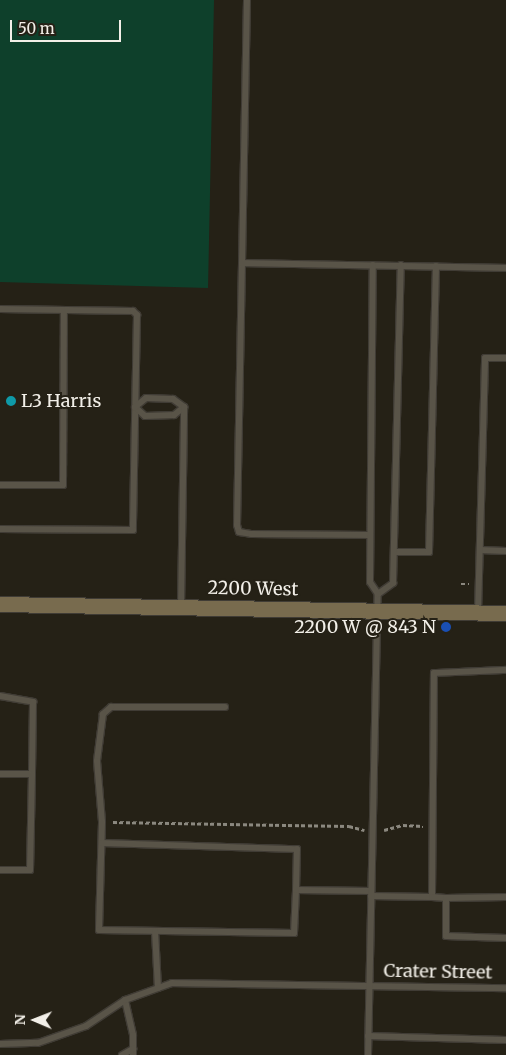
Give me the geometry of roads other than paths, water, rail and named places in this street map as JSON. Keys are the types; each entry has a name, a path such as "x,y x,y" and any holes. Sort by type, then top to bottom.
{"street":[{"name":"2200 West","path":"0,604 506,613"}],"lane":[{"path":"247,0 237,525 239,532 370,534"},
{"path":"243,263 506,268"},
{"path":"368,1055 378,594 370,582 373,265"},
{"path":"378,594 393,583 401,265"},
{"path":"394,552 429,552 436,266"},
{"path":"0,309 133,311 137,315 132,530 0,529"},
{"path":"0,485 63,485 64,310"},
{"path":"478,612 485,358 506,358"},
{"path":"135,407 146,398 173,399 184,407"},
{"path":"135,407 145,416 174,416 184,407"},
{"path":"181,607 184,407"},
{"path":"480,550 506,551"},
{"path":"432,898 434,672 506,670"},
{"path":"0,696 32,702 30,870 0,870"},
{"path":"102,844 297,849 294,933 99,930 102,844 97,761 103,714 111,707 226,707"},
{"path":"0,774 32,774"},
{"path":"296,890 432,898 506,897"},
{"path":"446,898 446,936 506,938"},
{"path":"155,931 158,988"},
{"name":"Crater Street","path":"0,1044 38,1043 78,1029 125,1000 172,983 506,988"},
{"path":"122,1055 133,1052 125,1000"},
{"path":"368,1036 506,1040"}],"place":[{"name":"L3 Harris","path":"11,401"},
{"name":"2200 W @ 843 N","path":"446,627"}]}
